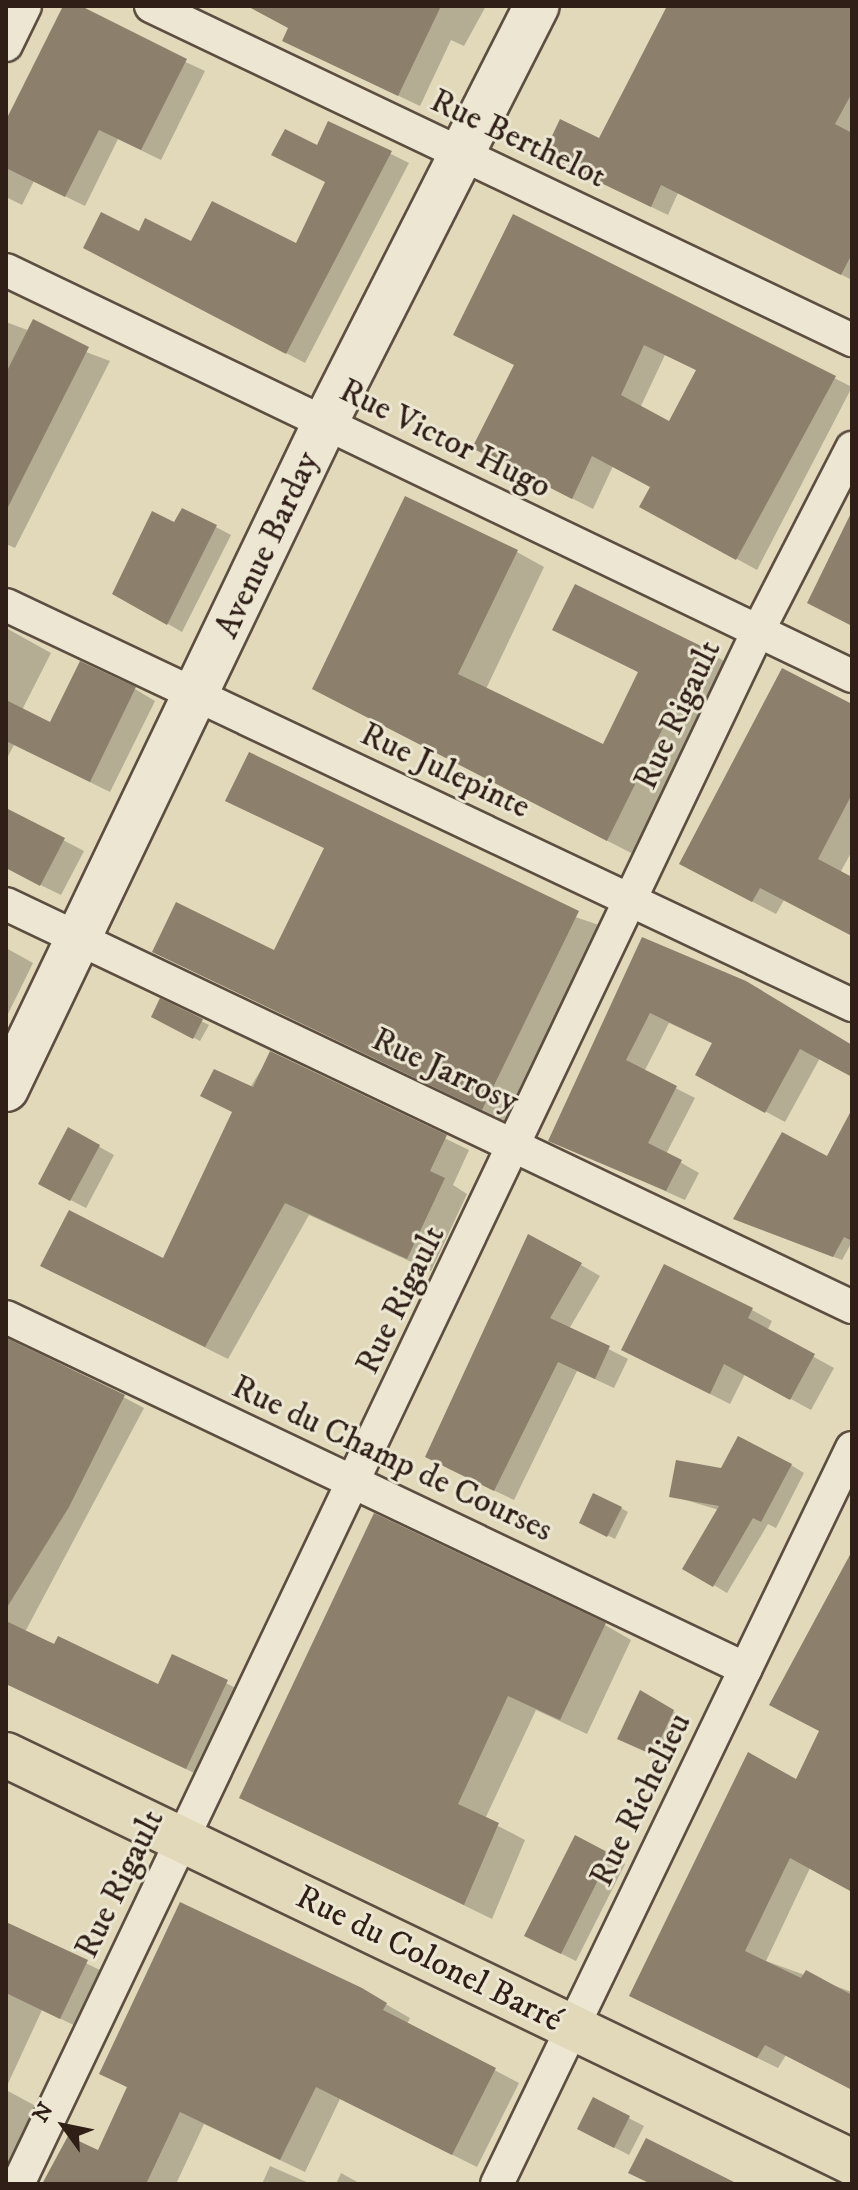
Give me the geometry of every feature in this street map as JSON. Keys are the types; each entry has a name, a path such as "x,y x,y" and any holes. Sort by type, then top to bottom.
{"main road":[{"name":"Avenue Barday","path":"6,1089 197,696 325,423 537,6"},
{"name":"Rue du Colonel Barré","path":"6,1755 852,2162"}],"street":[{"path":"6,45 25,6"},
{"name":"Rue Berthelot","path":"151,6 852,340"},
{"name":"Rue Victor Hugo","path":"6,270 852,676"},
{"name":"Rue Rigault","path":"18,2184 634,902 758,631 852,448"},
{"name":"Rue Julepinte","path":"6,605 852,1005"},
{"name":"Rue Jarrosy","path":"6,904 852,1307"},
{"name":"Rue du Champ de Courses","path":"6,1317 746,1669"},
{"name":"Rue Richelieu","path":"497,2184 852,1448"}],"building":[{"path":"63,6 81,6 187,59 141,150 99,130 65,197 6,168 6,120"},
{"path":"247,6 441,6 398,96 282,41 288,28"},
{"path":"667,6 852,6 852,93 835,124 852,133 852,254 841,275 661,185 651,207 543,155 560,119 599,138"},
{"path":"328,121 392,151 286,354 83,248 101,212 139,231 145,218 191,241 212,201 296,243 325,182 271,155 285,129 317,145"},
{"path":"513,214 836,376 736,560 639,507 650,487 592,456 572,499 472,448 514,365 453,335","holes":["644,345 696,370 669,421 621,395"]},
{"path":"33,319 89,347 6,511 6,373"},
{"path":"405,496 518,550 458,674 603,744 638,672 552,630 575,584 703,647 607,841 312,689"},
{"path":"182,508 217,525 167,625 112,594 152,511 174,522"},
{"path":"852,511 852,626 807,603"},
{"path":"80,661 136,687 90,782 6,741 6,700 50,722"},
{"path":"782,668 852,704 852,794 818,859 852,877 852,936 760,888 752,902 679,864"},
{"path":"249,752 579,911 482,1110 152,952 176,902 274,950 324,848 225,801"},
{"path":"6,808 65,838 40,886 6,868"},
{"path":"642,937 746,981 852,1045 852,1077 800,1049 765,1113 695,1075 712,1043 650,1013 626,1060 677,1086 648,1143 682,1160 666,1191 548,1141"},
{"path":"160,998 203,1019 193,1039 151,1017"},
{"path":"270,1051 447,1135 430,1171 445,1178 407,1259 285,1203 205,1347 40,1266 69,1210 163,1258 232,1112 200,1096 214,1069 253,1087"},
{"path":"852,1109 852,1241 844,1237 833,1257 733,1219 782,1132 827,1156"},
{"path":"68,1127 100,1145 70,1201 38,1184"},
{"path":"528,1234 582,1263 550,1318 610,1346 595,1379 558,1362 494,1491 425,1457"},
{"path":"664,1264 753,1308 748,1318 815,1354 790,1400 724,1364 710,1394 621,1350"},
{"path":"6,1338 125,1395 69,1507 6,1609"},
{"path":"738,1436 792,1464 761,1522 753,1518 713,1587 682,1569 719,1506 669,1497 676,1460 721,1468"},
{"path":"593,1493 622,1507 607,1537 579,1523"},
{"path":"374,1513 606,1623 560,1720 508,1696 458,1804 499,1823 464,1905 239,1798"},
{"path":"852,1551 852,1892 790,1858 745,1951 801,1978 806,1970 852,1995 852,2090 765,2045 757,2058 629,1996 748,1752 796,1779 819,1731 769,1705"},
{"path":"6,1621 54,1644 58,1636 158,1684 172,1654 228,1680 186,1769 6,1684"},
{"path":"640,1690 674,1710 653,1755 617,1739"},
{"path":"575,1835 611,1854 561,1954 524,1936"},
{"path":"180,1902 362,1988 387,2003 383,2010 496,2068 452,2155 316,2087 280,2160 180,2112 146,2184 42,2184 68,2136 98,2150 127,2087 99,2074"},
{"path":"6,1922 88,1960 60,2019 6,1993"},
{"path":"593,2097 630,2116 614,2148 577,2129"},
{"path":"646,2138 738,2184 651,2184 628,2173"}]}
